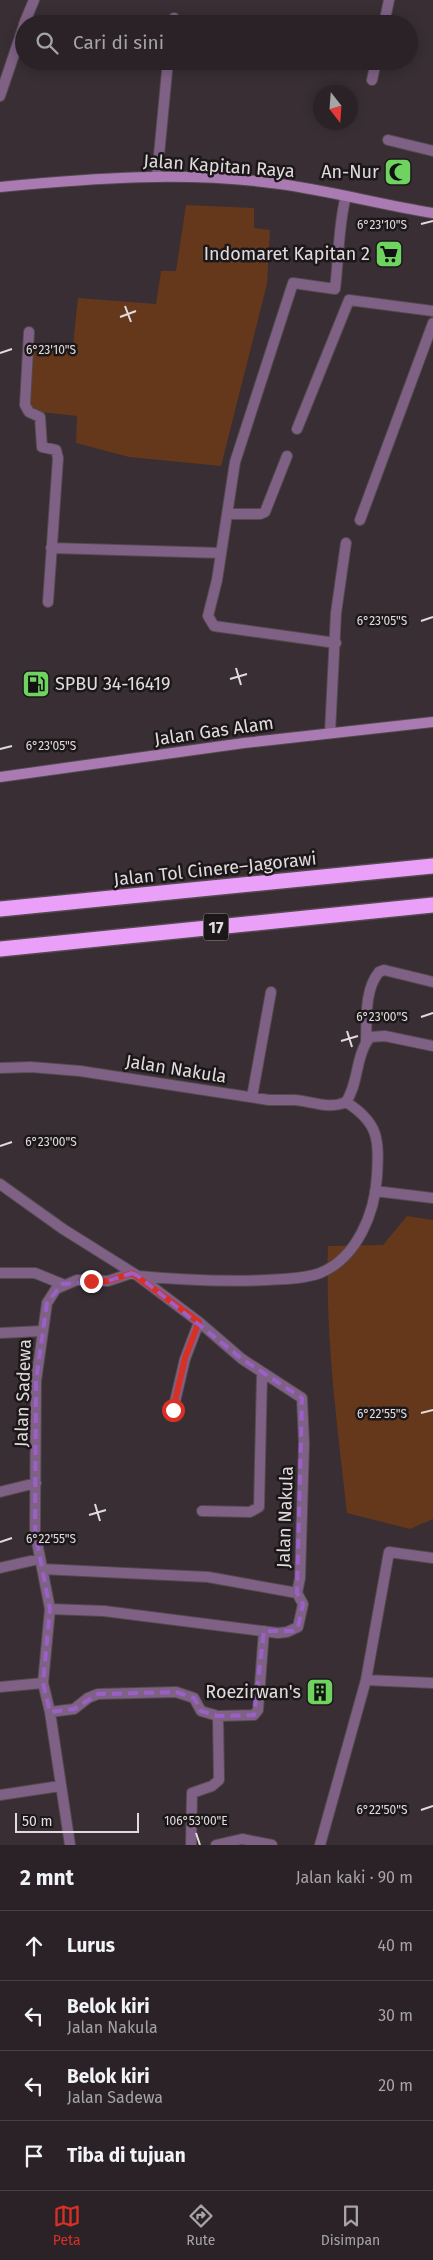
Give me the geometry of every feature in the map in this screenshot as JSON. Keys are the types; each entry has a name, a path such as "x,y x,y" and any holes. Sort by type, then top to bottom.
{"highway":[{"name":"Jalan Tol Cinere–Jagorawi","path":"0,909 433,866"},
{"name":"17","path":"0,949 433,905"}],"street":[{"path":"28,15 34,0"},
{"path":"386,15 389,0"},
{"path":"0,96 15,52"},
{"path":"157,176 167,70"},
{"path":"372,80 374,70"},
{"path":"388,140 433,151"},
{"name":"Jalan Kapitan Raya","path":"0,187 157,176 279,184 433,213"},
{"path":"336,643 212,624 208,616 221,553 234,462 293,283 335,289 341,239 339,225 346,196"},
{"path":"297,429 349,300 433,311"},
{"path":"360,520 433,323"},
{"path":"29,332 25,405 29,412 40,417 42,447 53,449 58,454 48,602"},
{"path":"227,514 260,514 265,512 287,456"},
{"path":"330,733 336,613 346,543"},
{"path":"52,548 221,553"},
{"name":"Jalan Gas Alam","path":"0,777 244,743 433,722"},
{"path":"0,1273 36,1273 62,1284 77,1280 108,1281 135,1274 222,1282 279,1280 321,1272 341,1258 358,1240 367,1222 375,1191 378,1156 376,1136 363,1113 346,1102 352,1092 366,1042 368,1004 373,983 379,972 384,970 433,982"},
{"path":"252,1097 271,992"},
{"path":"366,1042 370,1037 377,1035 433,1046"},
{"name":"Jalan Nakula","path":"0,1068 31,1066 80,1071 252,1097 305,1101 324,1106 338,1106 346,1102"},
{"name":"Jalan Nakula","path":"0,1184 63,1229 135,1274 199,1322 262,1374 302,1398 304,1444 300,1578 297,1593 303,1604 298,1627 287,1632 264,1631 104,1611 50,1609"},
{"path":"375,1191 433,1198"},
{"name":"Jalan Sadewa","path":"36,1483 36,1381 42,1331 47,1303 56,1289 62,1284"},
{"path":"173,1410 185,1358 199,1322"},
{"path":"0,1333 42,1331"},
{"path":"202,1510 250,1512 259,1507 262,1374"},
{"path":"0,1492 36,1483 35,1532 50,1609 43,1684 50,1712 70,1845"},
{"path":"320,1845 366,1680 389,1552 433,1558"},
{"path":"0,1568 41,1564 208,1577 297,1593"},
{"path":"50,1712 74,1709 88,1698 98,1694 176,1692 194,1698 201,1711 218,1716 246,1717 254,1715 258,1710 264,1631"},
{"path":"366,1680 433,1683"},
{"path":"0,1687 43,1684"},
{"path":"191,1845 192,1793 212,1786 219,1780 218,1716"},
{"path":"0,1795 60,1786"},
{"path":"216,1845 242,1839 252,1839 272,1845"}],"highlighted area":[{"path":"132,1273 242,1359 302,1398 297,1593 303,1604 298,1627 293,1631 264,1631 254,1715 218,1716 201,1711 194,1698 176,1692 98,1694 74,1709 50,1712 43,1683 50,1609 35,1532 36,1381 47,1303 62,1284 108,1281"}],"shaded area":[{"path":"186,205 254,208 254,228 270,230 267,284 221,466 129,457 76,443 77,416 22,410 24,348 73,345 78,298 156,304 161,271 176,271"},
{"path":"407,1216 433,1220 433,1519 410,1529 347,1513 339,1446 328,1313 328,1246 383,1245"}],"place":[{"name":"An-Nur","path":"398,172"},
{"name":"Indomaret Kapitan 2","path":"389,254"},
{"name":"SPBU 34-16419","path":"36,684"},
{"name":"Roezirwan's","path":"320,1692"}],"route":[{"path":"91,1281 108,1281 132,1273 199,1322 185,1358 173,1410"}]}
